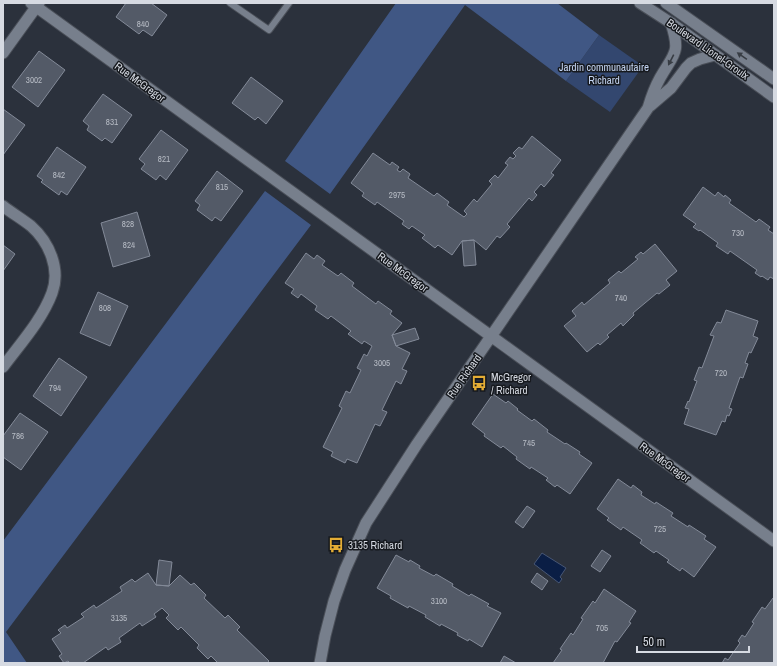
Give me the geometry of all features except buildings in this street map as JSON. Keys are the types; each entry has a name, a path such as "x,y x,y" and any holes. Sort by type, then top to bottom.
{"street":[{"name":"Boulevard Lionel-Groulx","path":"640,3 671,23 774,97"},
{"name":"Boulevard Lionel-Groulx","path":"666,3 774,79"},
{"path":"3,53 36,4"},
{"name":"Rue McGregor","path":"36,4 774,541"},
{"name":"Rue Richard","path":"320,663 334,601 345,570 366,523 417,444 648,108 659,79 672,59 676,48 676,38 671,23"},
{"name":"Rue Richard","path":"648,108 671,88 691,63 700,58 715,55"},
{"path":"3,206 31,227 45,242 52,256 55,275 52,291 44,309 3,367"}],"lane":[{"path":"230,3 269,30 289,3"}],"green space":[{"name":"Jardin communautaire Richard","path":"599,35 643,66 610,112 566,81"}],"shaded area":[{"path":"396,3 557,3 599,35 566,81 465,5 330,194 285,161"},
{"path":"265,191 311,225 6,632 27,663 3,663 3,541"},
{"path":"542,553 566,568 560,577 562,579 559,583 534,564"}],"place":[{"name":"McGregor / Richard","path":"479,383"},
{"name":"3135 Richard","path":"336,545"}]}
